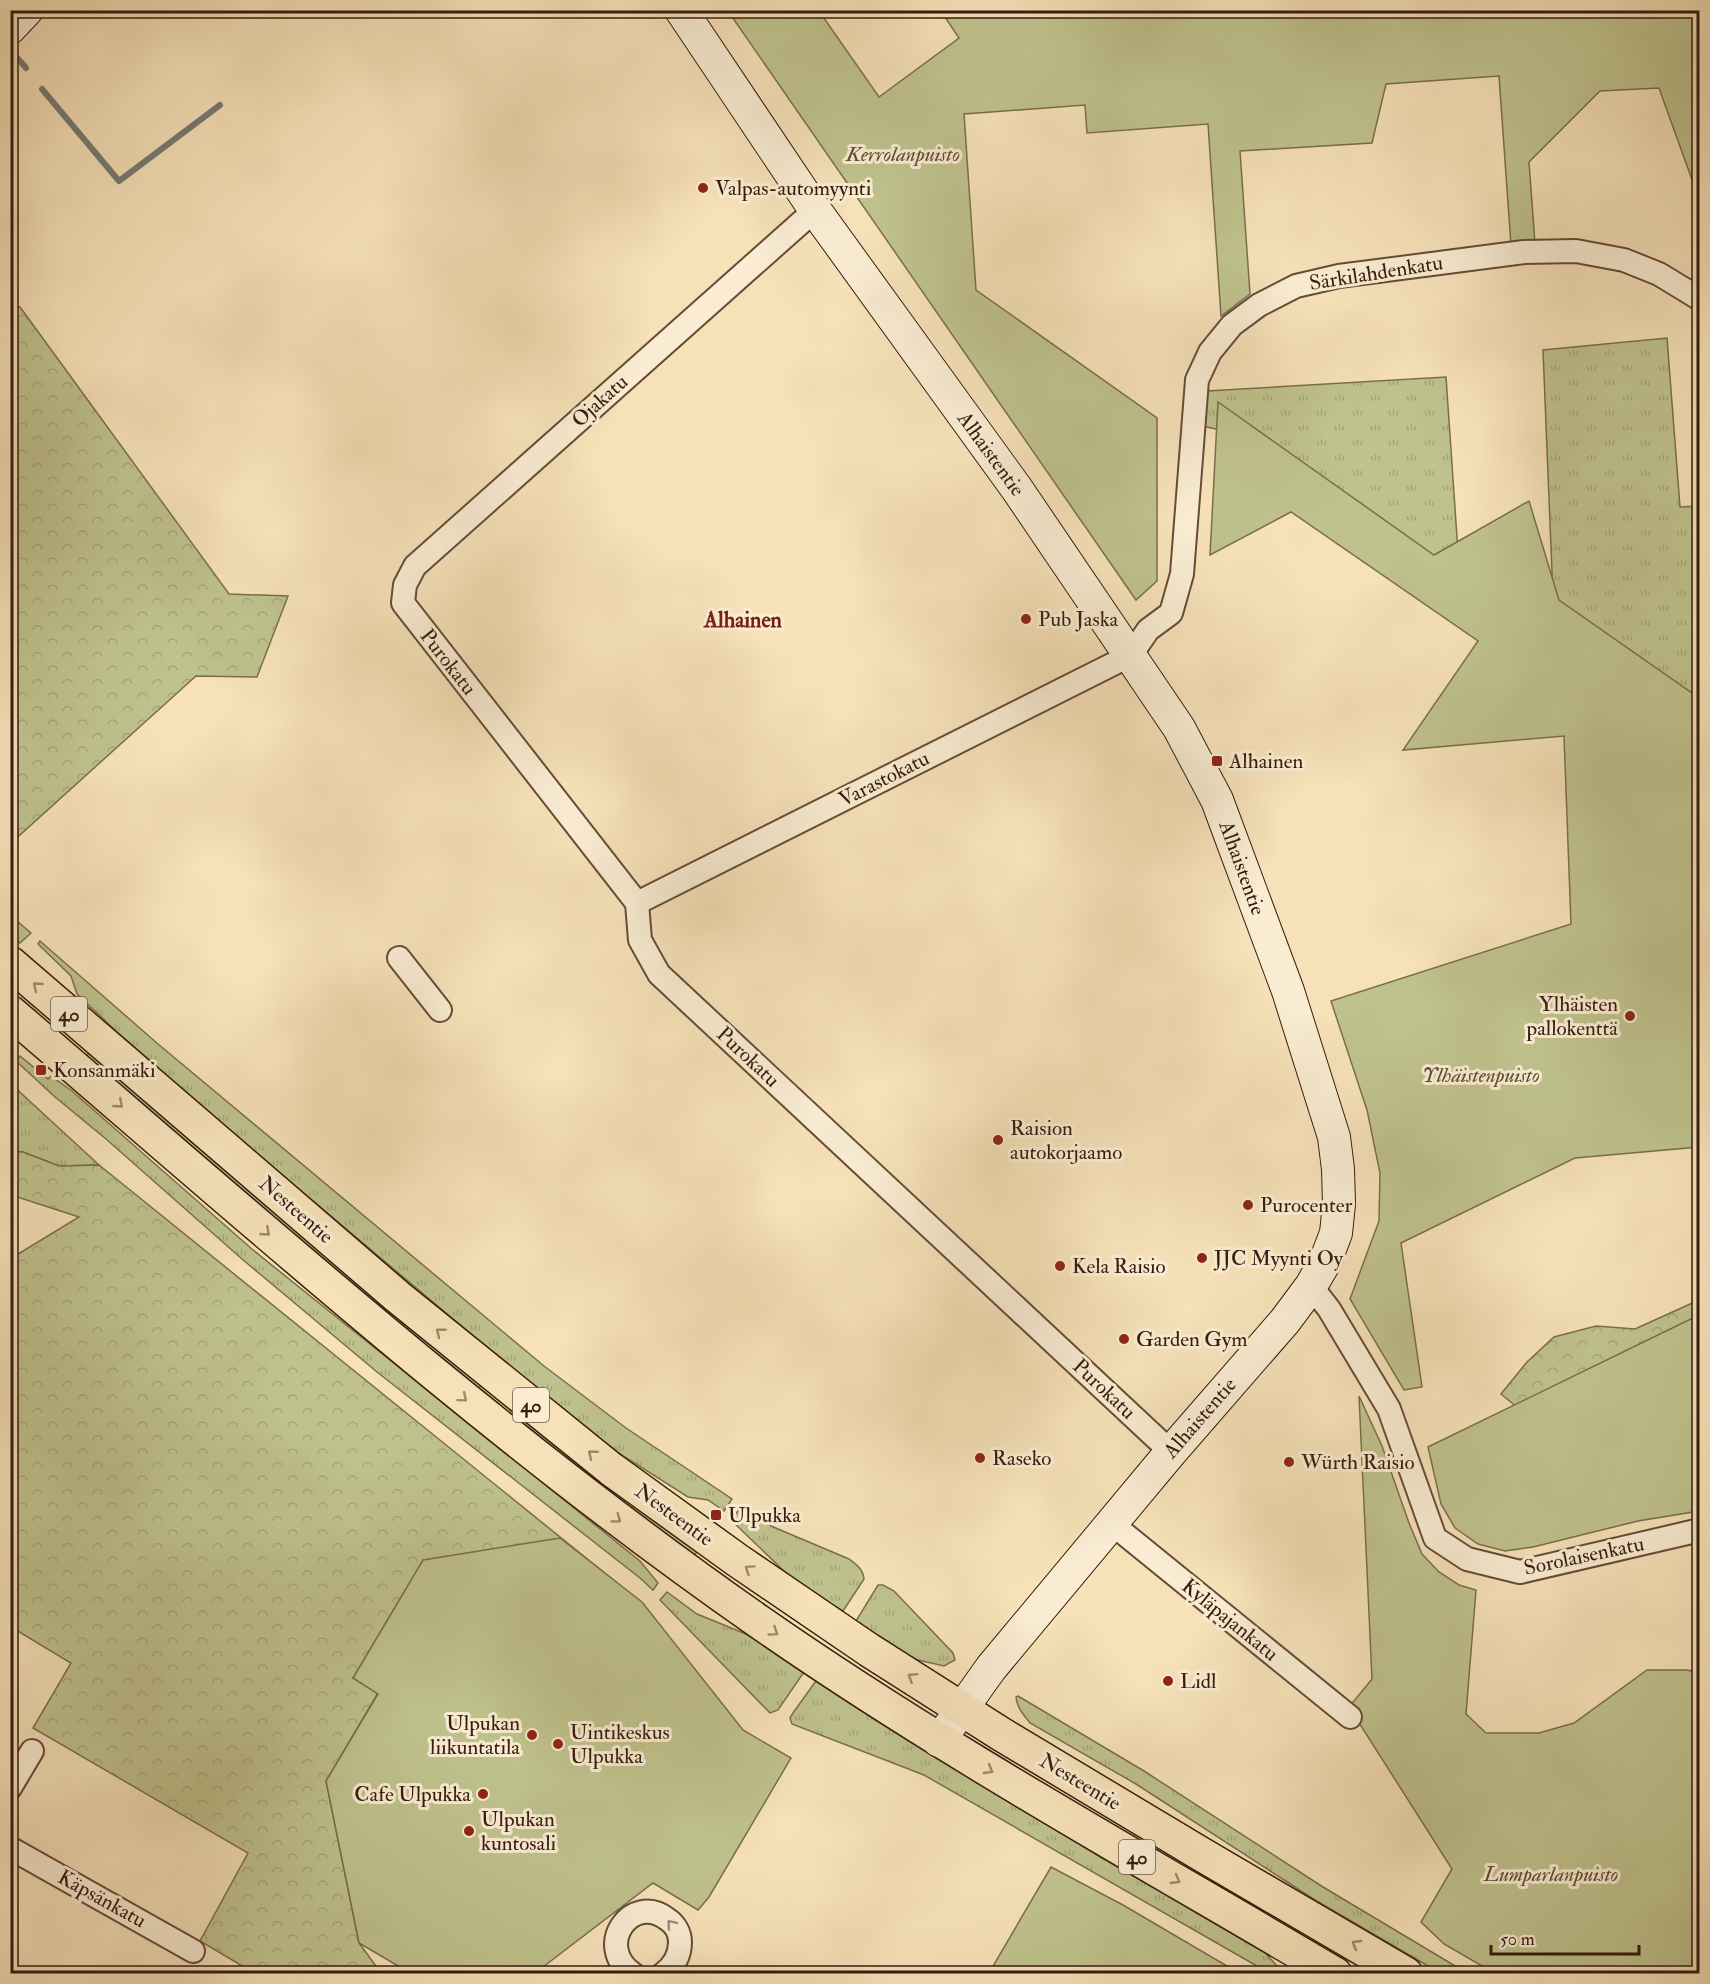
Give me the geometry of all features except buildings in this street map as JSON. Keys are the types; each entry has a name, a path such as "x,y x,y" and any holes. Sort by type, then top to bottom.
{"main road":[{"name":"Nesteentie","path":"10,963 398,1297 610,1469 736,1560 869,1650 1001,1734 1406,1974"},
{"name":"Nesteentie","path":"10,1012 371,1321 591,1500 757,1620 939,1741 1335,1974"}],"street":[{"path":"10,28 27,10"},
{"name":"Alhaistentie","path":"681,10 814,210 1017,489 1179,728 1217,800 1288,991 1334,1137 1338,1169 1336,1233 1325,1262 1311,1286 1285,1321 1111,1522 991,1668 939,1741"},
{"name":"Ojakatu","path":"403,603 405,585 415,566 814,210"},
{"name":"Särkilahdenkatu","path":"1131,655 1148,630 1171,613 1182,574 1197,380 1210,352 1232,325 1259,305 1296,286 1339,276 1524,252 1576,251 1624,260 1659,274 1700,299"},
{"name":"Purokatu","path":"403,603 637,903 640,940 659,974 1171,1452"},
{"name":"Varastokatu","path":"637,903 1131,655"},
{"path":"399,958 440,1010"},
{"name":"Sorolaisenkatu","path":"1311,1286 1329,1309 1389,1409 1435,1538 1467,1559 1520,1572 1700,1530"},
{"name":"Kyläpajankatu","path":"1111,1522 1350,1717"},
{"path":"10,1788 32,1751"},
{"name":"Käpsänkatu","path":"10,1848 193,1951"},
{"path":"633,1974 618,1958 615,1942 621,1925 642,1913 656,1913 664,1916 676,1929 680,1939 680,1949 670,1972"}],"green space":[{"name":"Kerrolanpuisto","path":"728,11 819,11 879,97 959,38 941,11 1699,11 1699,199 1659,88 1600,91 1529,162 1535,243 1511,245 1499,76 1386,84 1372,143 1240,151 1250,294 1221,316 1208,124 1087,133 1085,105 964,114 976,290 1157,418 1157,581 1136,600"},
{"path":"11,307 20,307 229,594 288,596 257,677 196,676 11,843"},
{"path":"1667,338 1680,507 1699,506 1700,769 1555,646 1543,350"},
{"path":"1446,377 1458,552 1405,562 1216,429 1201,426 1207,391"},
{"name":"Ylhäistenpuisto","path":"1218,402 1434,555 1529,501 1559,600 1699,698 1699,1147 1575,1158 1401,1243 1422,1387 1404,1390 1350,1299 1379,1221 1380,1173 1367,1110 1331,1001 1571,924 1564,736 1403,750 1478,641 1291,512 1210,555"},
{"path":"11,916 31,933 20,943 11,935"},
{"path":"40,941 158,1044 544,1366 626,1428 732,1499 724,1511 708,1500 688,1497 617,1452 529,1383 230,1131 116,1031 77,994 71,976 38,944"},
{"path":"89,1053 700,1546 695,1555 642,1523 514,1423 83,1058"},
{"path":"20,1056 48,1079 51,1076 72,1091 253,1250 640,1561 658,1583 653,1590 377,1372 242,1259 55,1097 16,1061"},
{"path":"10,1083 99,1165 59,1166 23,1152 11,1151"},
{"path":"11,1151 23,1152 59,1166 99,1165 617,1583 400,1599 353,1678 378,1693 326,1781 359,1943 381,1973 254,1973 200,1941 248,1853 33,1728 71,1663 11,1627 10,1259 79,1217 11,1195"},
{"path":"1699,1300 1699,1511 1685,1512 1564,1446 1501,1394 1527,1362 1554,1337 1596,1326 1635,1329"},
{"path":"1699,1315 1699,1511 1638,1521 1533,1547 1505,1551 1478,1544 1455,1528 1441,1504 1428,1447"},
{"name":"Lumparlanpuisto","path":"1359,1396 1382,1446 1422,1554 1439,1572 1459,1585 1476,1590 1466,1714 1486,1733 1539,1733 1574,1723 1647,1670 1699,1672 1699,1973 1494,1973 1444,1944 1421,1922 1452,1869 1349,1707 1372,1679"},
{"path":"741,1507 771,1526 849,1559 857,1565 864,1579 843,1611 810,1592 786,1573 731,1520"},
{"name":"Uintikeskus Ulpukka","path":"560,1538 642,1602 743,1730 791,1758 709,1897 698,1910 653,1883 535,1973 410,1973 359,1943 326,1781 378,1694 353,1678 423,1560"},
{"path":"878,1585 894,1591 953,1653 955,1660 944,1666 914,1659 856,1621"},
{"path":"667,1592 697,1614 746,1634 806,1669 778,1710 770,1713 660,1600"},
{"path":"818,1678 852,1703 1102,1858 1262,1949 1283,1973 1269,1973 924,1775 792,1724 790,1718"},
{"path":"1018,1696 1144,1771 1323,1887 1467,1973 1440,1973 1315,1900 1136,1784 1030,1723 1018,1705 1016,1697"},
{"path":"1051,1867 1123,1905 1239,1973 989,1973"}],"waterway":[{"path":"13,53 26,68"},
{"path":"42,89 119,181 220,105"}],"place":[{"name":"Valpas-automyynti","path":"703,188"},
{"name":"Pub Jaska","path":"1026,619"},
{"name":"Alhainen","path":"1217,761"},
{"name":"Ylhäisten pallokenttä","path":"1630,1016"},
{"name":"Konsanmäki","path":"41,1070"},
{"name":"Raision autokorjaamo","path":"998,1140"},
{"name":"Purocenter","path":"1248,1205"},
{"name":"JJC Myynti Oy","path":"1202,1258"},
{"name":"Kela Raisio","path":"1060,1266"},
{"name":"Garden Gym","path":"1124,1339"},
{"name":"Raseko","path":"980,1458"},
{"name":"Würth Raisio","path":"1289,1462"},
{"name":"Ulpukka","path":"716,1515"},
{"name":"Lidl","path":"1168,1681"},
{"name":"Ulpukan liikuntatila","path":"532,1735"},
{"name":"Uintikeskus Ulpukka","path":"558,1744"},
{"name":"Cafe Ulpukka","path":"483,1794"},
{"name":"Ulpukan kuntosali","path":"469,1831"}],"district":[{"name":"Alhainen","path":"743,620"}]}
